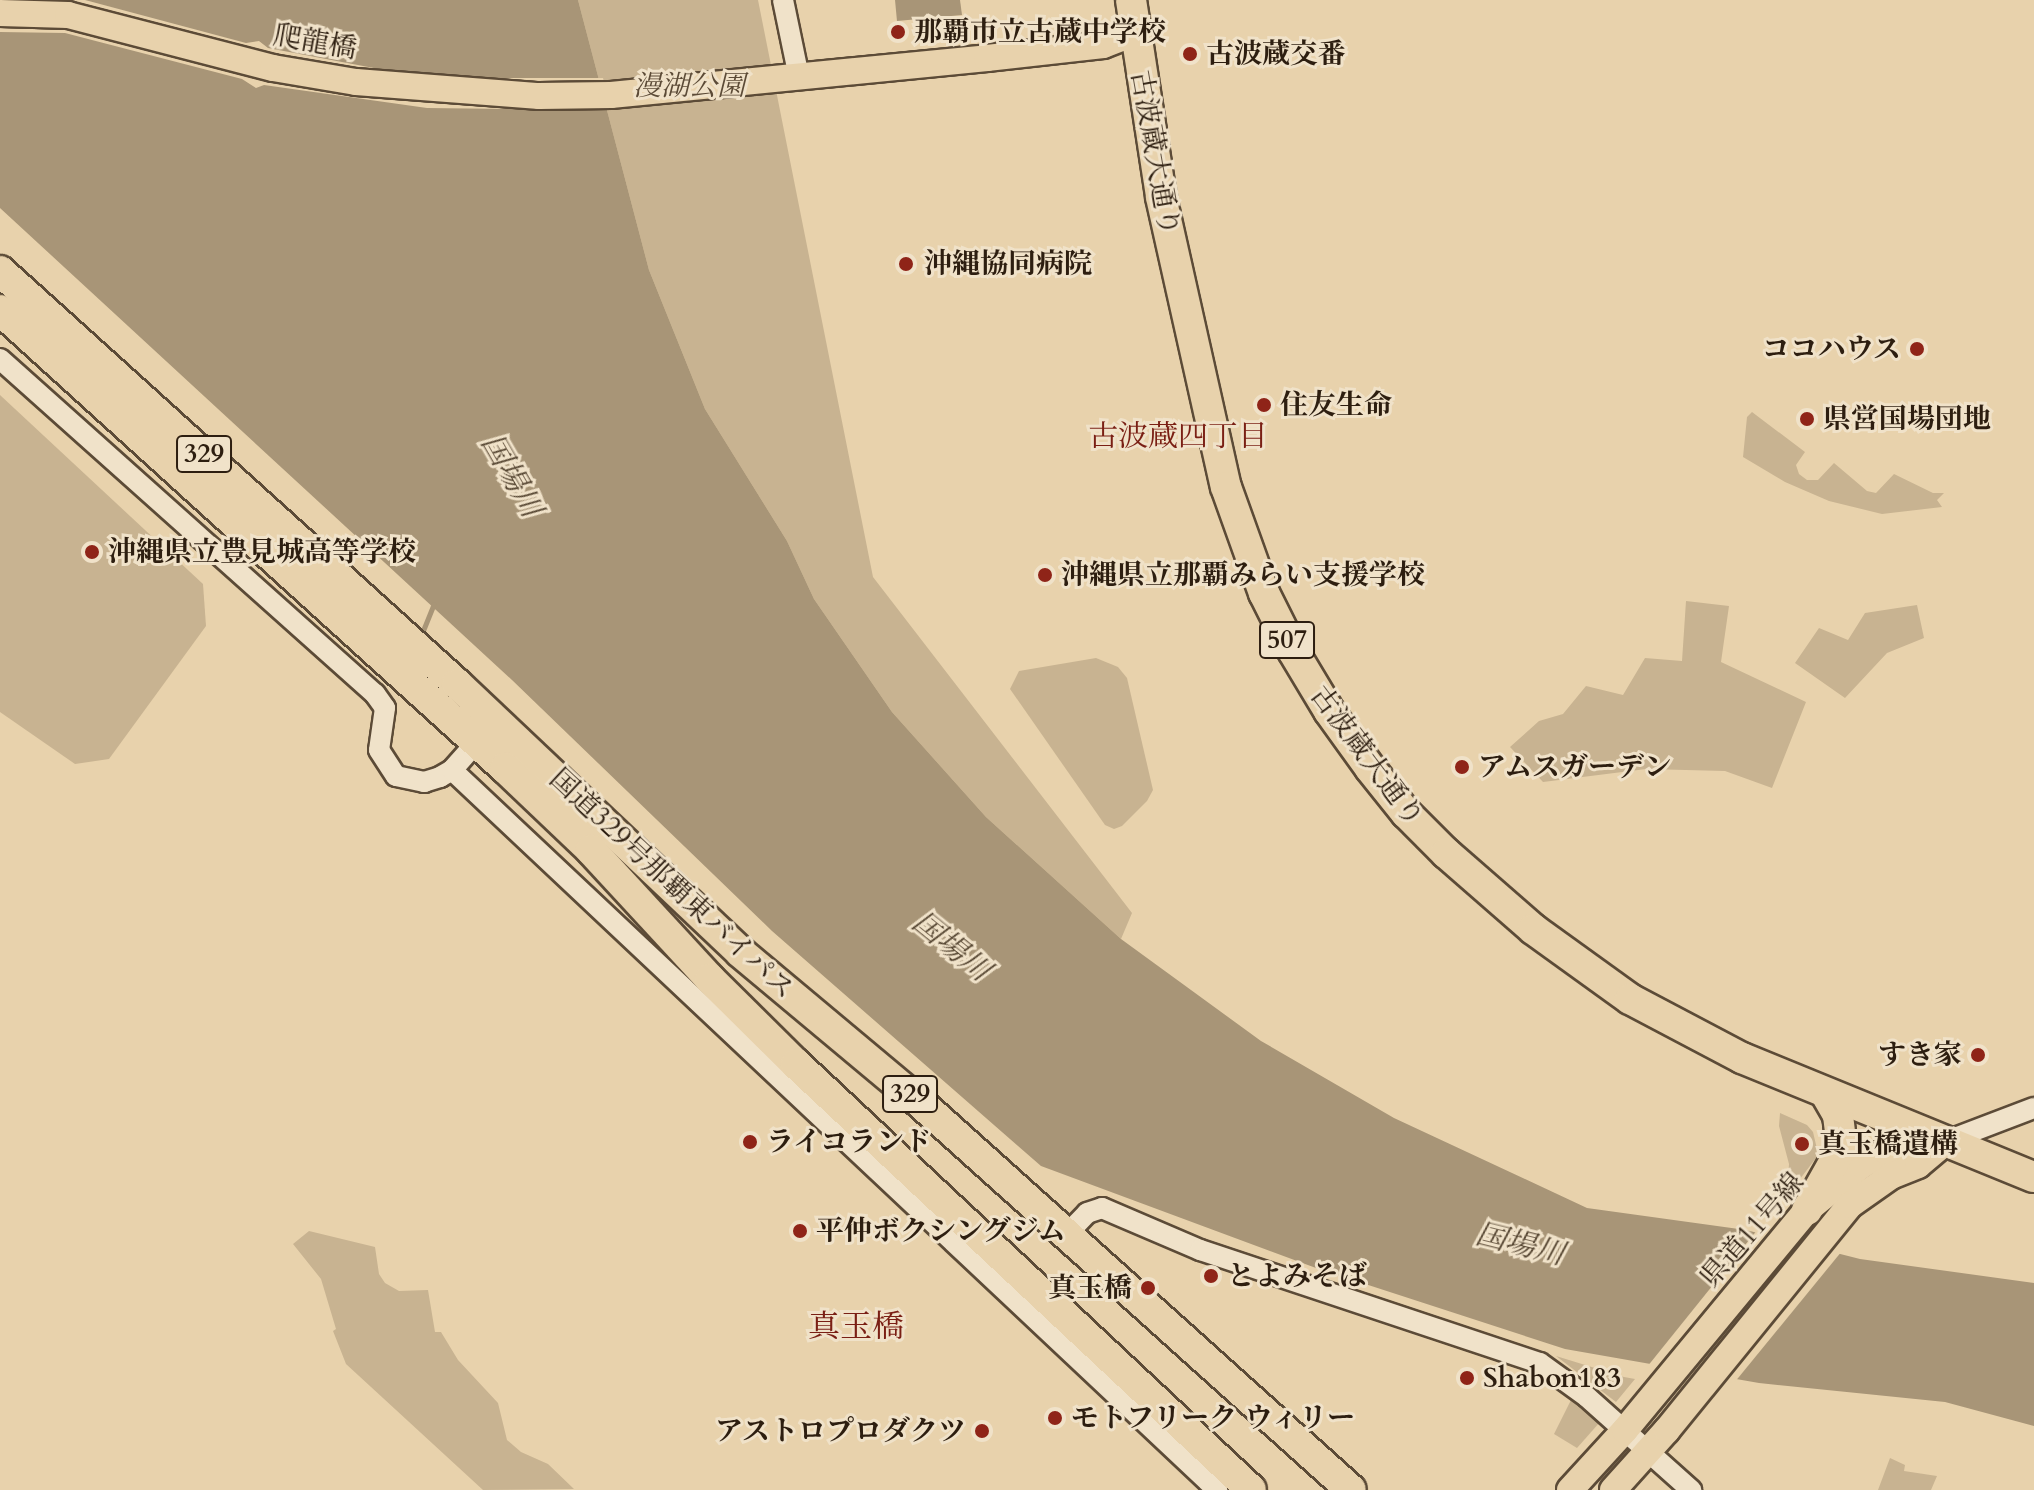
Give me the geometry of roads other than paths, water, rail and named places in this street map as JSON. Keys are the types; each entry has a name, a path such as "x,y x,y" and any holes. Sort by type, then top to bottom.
{"highway":[{"name":"古波蔵大通り","path":"1131,0 1161,197 1226,487 1264,593 1329,711 1406,813 1533,929 1630,999 1689,1033 1826,1094 2034,1177"},
{"name":"国道329号那覇東バイパス","path":"0,271 487,731 710,979 796,1064 1251,1490"},
{"name":"国道329号那覇東バイパス","path":"0,310 740,952 917,1100 1351,1490"},
{"path":"1798,1220 1842,1148 1838,1115 1826,1094"}],"main road":[{"name":"爬龍橋","path":"0,13 68,15 273,68 396,87 539,96 625,93 1103,45 1134,33"},
{"name":"県道11号線","path":"1570,1490 1625,1430 1798,1220 1862,1165 1886,1151 1916,1143 1947,1141"},
{"name":"県道11号線","path":"1613,1490 1696,1394 1821,1238 1863,1194 1918,1165 1947,1141"}],"street":[{"path":"783,0 799,77"},
{"path":"0,359 375,694 385,708 379,750 396,776 424,782 452,770 487,731"},
{"path":"452,770 1213,1487"},
{"path":"1947,1141 2034,1108"},
{"path":"1067,1234 1093,1210 1115,1212 1200,1250 1540,1363 1567,1381 1691,1490"}],"water":[{"name":"国場川","path":"0,0 578,0 649,270 705,409 787,541 814,599 892,712 986,817 1121,939 1261,1041 1394,1118 1587,1208 1746,1230 1860,1259 2034,1283 2034,1426 1945,1402 1759,1383 1565,1349 1316,1268 1041,1166 772,931 512,680 0,208"},
{"path":"895,0 960,0 962,15 897,21"}],"waterway":[{"path":"422,633 434,604"}],"place":[{"name":"那覇市立古蔵中学校","path":"898,32"},
{"name":"古波蔵交番","path":"1190,54"},
{"name":"沖縄協同病院","path":"906,264"},
{"name":"ココハウス","path":"1917,349"},
{"name":"住友生命","path":"1264,405"},
{"name":"県営国場団地","path":"1807,419"},
{"name":"沖縄県立豊見城高等学校","path":"92,552"},
{"name":"沖縄県立那覇みらい支援学校","path":"1045,575"},
{"name":"アムスガーデン","path":"1462,767"},
{"name":"すき家","path":"1978,1055"},
{"name":"ライコランド","path":"750,1142"},
{"name":"真玉橋遺構","path":"1802,1144"},
{"name":"平仲ボクシングジム","path":"800,1231"},
{"name":"とよみそば","path":"1211,1276"},
{"name":"真玉橋","path":"1148,1288"},
{"name":"Shabon183","path":"1467,1378"},
{"name":"モトフリーク ウィリー","path":"1055,1418"},
{"name":"アストロプロダクツ","path":"982,1431"}],"district":[{"name":"古波蔵四丁目","path":"1178,437"},
{"name":"真玉橋","path":"856,1327"}],"park label":[{"name":"漫湖公園","path":"689,86"}]}
